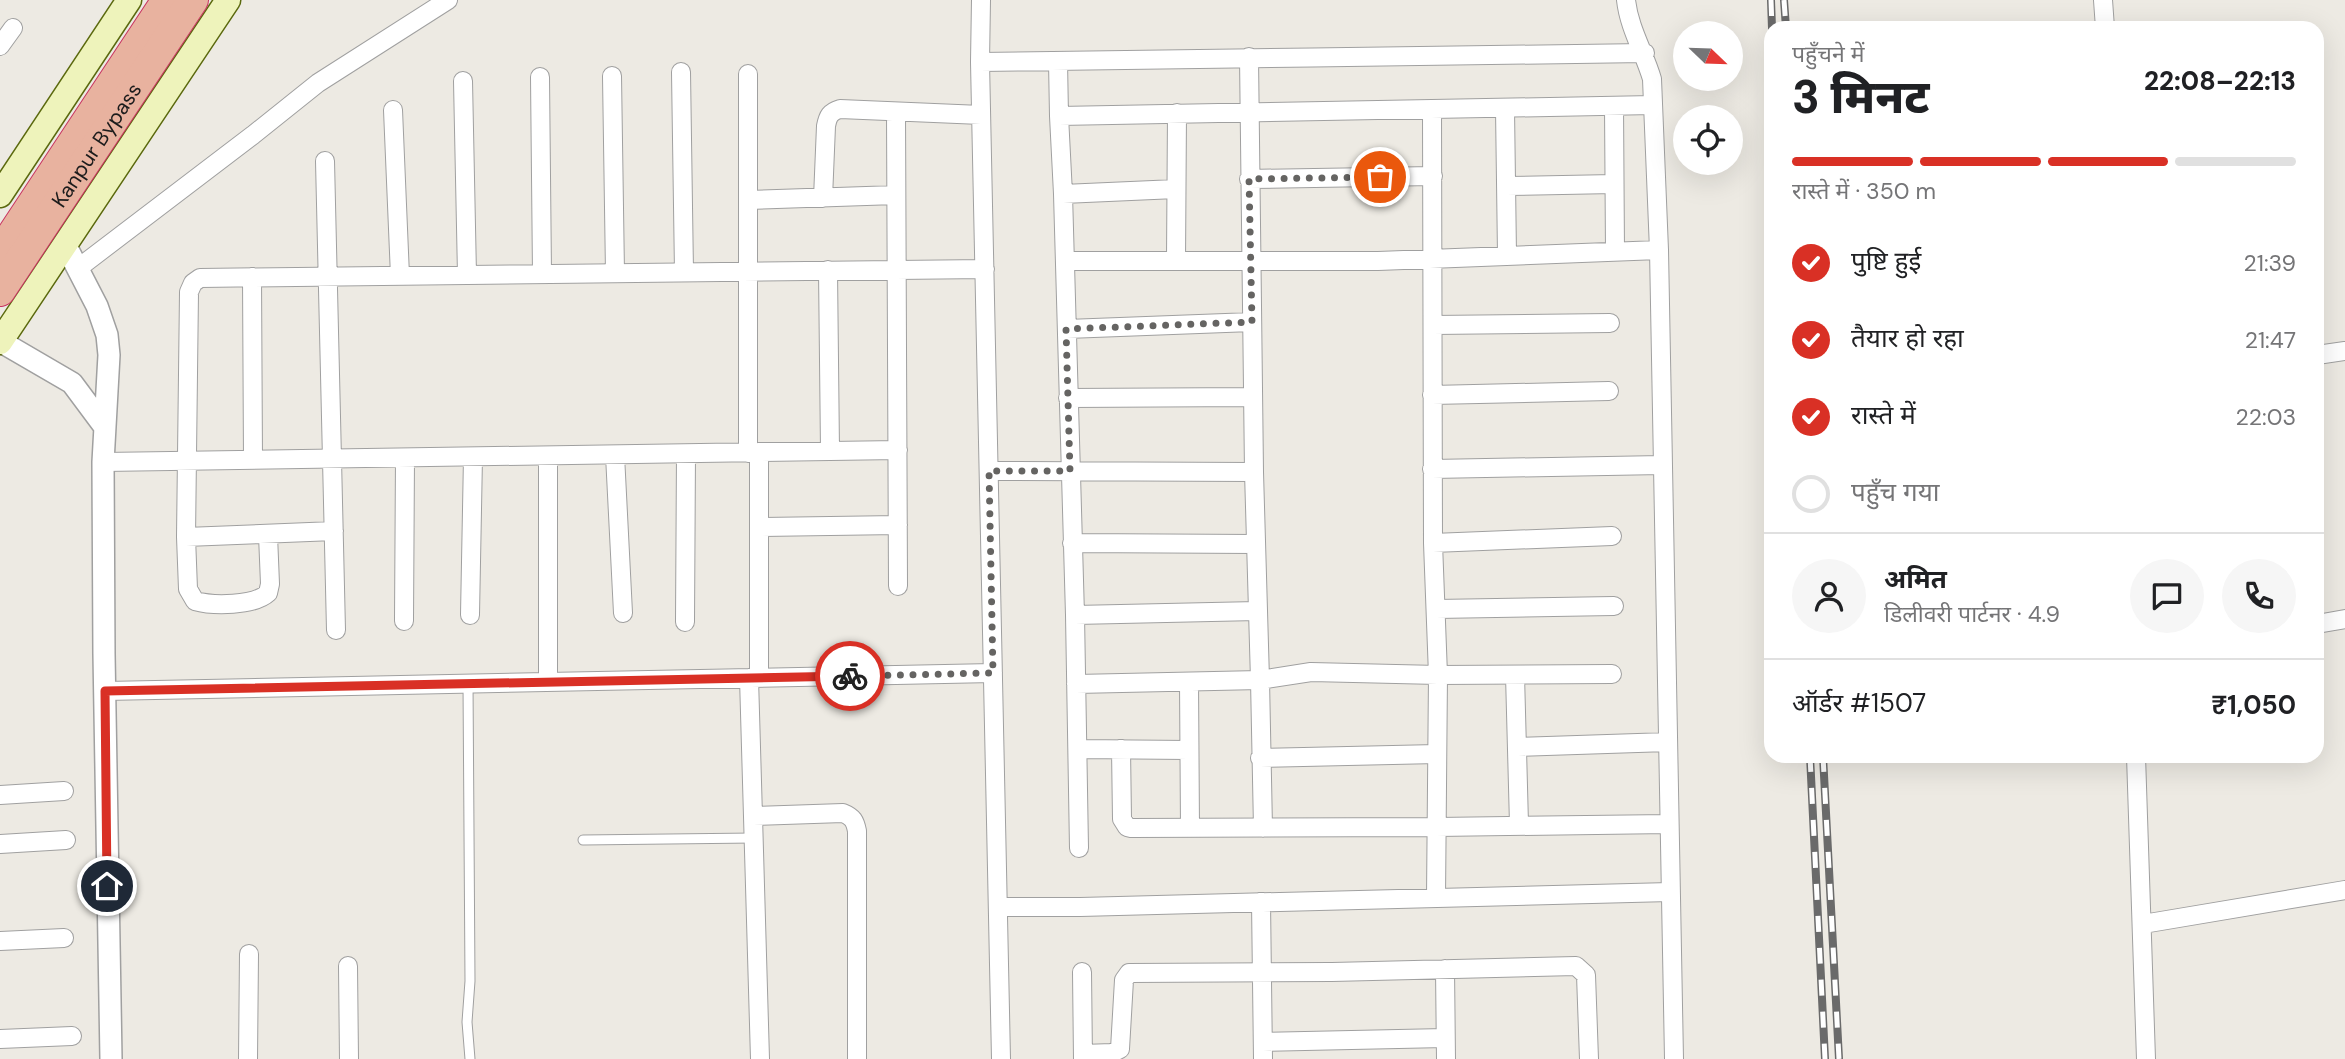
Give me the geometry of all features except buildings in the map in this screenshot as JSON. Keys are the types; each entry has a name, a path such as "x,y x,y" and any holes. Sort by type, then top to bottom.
{"highway":[{"name":"Kanpur Bypass","path":"0,253 167,0"},
{"name":"Kanpur Bypass","path":"0,291 193,0"}],"main road":[{"path":"0,195 129,0"},
{"path":"0,341 228,0"}],"street":[{"path":"77,269 318,83 448,0"},
{"path":"981,0 981,115 1001,1059"},
{"path":"2104,0 2105,21"},
{"path":"1627,7 1653,79 1659,250 1674,1059"},
{"path":"0,46 13,28"},
{"path":"980,62 1645,53"},
{"path":"1249,57 1254,472 1264,828"},
{"path":"1058,61 1075,615 1079,848"},
{"path":"681,72 684,272"},
{"path":"748,74 748,271 753,452 759,527 753,816 760,1059"},
{"path":"612,76 615,273"},
{"path":"540,77 542,274"},
{"path":"463,81 467,275"},
{"path":"1059,116 1653,105"},
{"path":"1614,106 1615,252"},
{"path":"1505,108 1507,255"},
{"path":"823,198 827,117 832,112 840,109 981,115"},
{"path":"393,110 400,275"},
{"path":"1432,110 1432,469 1438,675 1436,897"},
{"path":"896,112 898,586"},
{"path":"1176,260 1177,113"},
{"path":"325,161 336,630"},
{"path":"1249,179 1433,176"},
{"path":"1506,186 1614,184"},
{"path":"1063,194 1176,189"},
{"path":"748,200 896,195"},
{"path":"66,246 97,306 107,335 109,355 103,462 111,1059"},
{"path":"1065,261 1353,262 1659,250"},
{"path":"268,535 271,584 268,593 255,602 204,604 195,601 188,589 186,537 189,292 193,283 200,278 985,269"},
{"path":"828,270 830,451"},
{"path":"252,277 253,460"},
{"path":"1066,329 1252,322"},
{"path":"1433,325 1611,323"},
{"path":"0,341 72,383 104,426"},
{"path":"2324,354 2345,351"},
{"path":"1432,395 1609,391"},
{"path":"1068,398 1253,397"},
{"path":"103,462 898,450"},
{"path":"685,453 685,622"},
{"path":"615,455 623,613"},
{"path":"548,456 548,682"},
{"path":"470,615 473,457"},
{"path":"404,621 405,458"},
{"path":"1432,469 1662,465"},
{"path":"989,471 1254,472"},
{"path":"759,527 898,525"},
{"path":"186,537 334,531"},
{"path":"1433,542 1612,536"},
{"path":"1072,543 1256,544"},
{"path":"1436,609 1614,606"},
{"path":"1075,615 1257,611"},
{"path":"2324,623 2345,619"},
{"path":"105,691 993,673"},
{"path":"1076,684 1260,680 1311,673 1612,674"},
{"path":"1516,675 1519,824"},
{"path":"1189,682 1190,828"},
{"path":"1518,747 1668,742"},
{"path":"1078,749 1189,750"},
{"path":"1121,749 1124,824 1131,828 1669,824"},
{"path":"1260,758 1437,754"},
{"path":"2136,763 2146,1059"},
{"path":"0,795 64,791"},
{"path":"753,816 843,813 855,822 857,1059"},
{"path":"0,844 66,841"},
{"path":"2143,924 2345,890"},
{"path":"998,907 1670,892"},
{"path":"1261,902 1263,1050 1445,1038"},
{"path":"0,941 64,938"},
{"path":"247,1059 249,954"},
{"path":"348,966 349,1059"},
{"path":"1082,972 1083,1056 1112,1053 1120,1049 1124,984 1129,972 1576,966 1586,975 1589,1059"},
{"path":"1445,969 1446,1059"},
{"path":"0,1040 72,1036"}],"lane":[{"path":"468,683 470,981 467,1022 470,1059"},
{"path":"583,840 754,838"}],"railway":[{"path":"1771,0 1772,21"},
{"path":"1784,0 1786,21"},
{"path":"1810,763 1825,1059"},
{"path":"1823,763 1839,1059"}],"way so far":[{"path":"850,676 993,673 989,471 1070,471 1066,329 1252,322 1249,179 1380,177"}],"route":[{"path":"107,886 105,691 850,676"}]}
